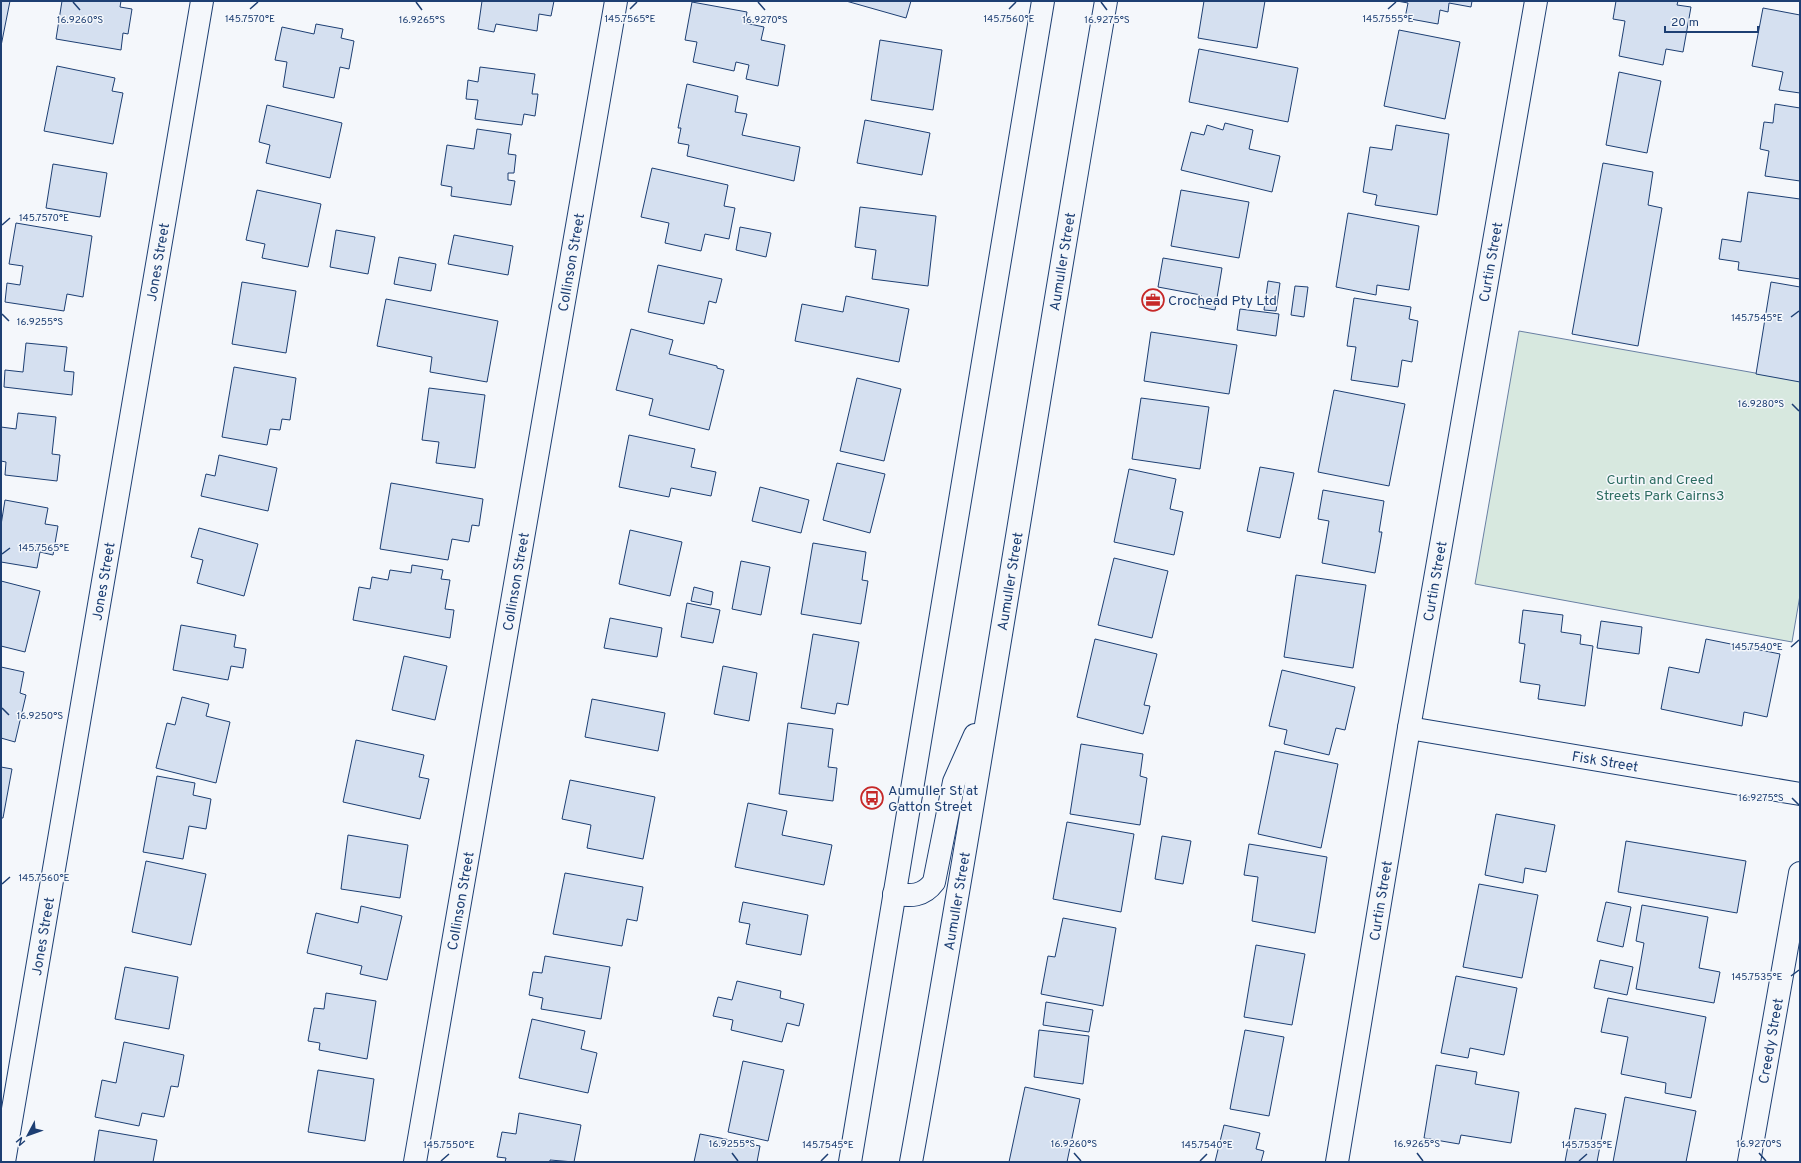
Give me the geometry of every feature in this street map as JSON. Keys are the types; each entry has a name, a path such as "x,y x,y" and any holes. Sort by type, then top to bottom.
{"street":[{"name":"Jones Street","path":"4,1162 202,1"},
{"name":"Collinson Street","path":"415,1162 616,1"},
{"path":"850,1162 1043,1"},
{"name":"Aumuller Street","path":"911,1162 944,980 1063,246 1106,1"},
{"name":"Curtin Street","path":"1338,1162 1410,728 1536,1"},
{"path":"894,894 911,896 919,895 934,882 954,782 988,707"},
{"name":"Fisk Street","path":"1410,728 1800,794"},
{"name":"Creedy Street","path":"1750,1162 1800,873"}],"green space":[{"name":"Curtin and Creed Streets Park Cairns3","path":"1519,331 1800,381 1800,595 1792,642 1475,584"}],"building":[{"path":"1,1 10,1 1,46"},
{"path":"62,1 121,1 120,7 132,9 128,34 123,33 121,50 56,39"},
{"path":"482,1 554,1 551,16 539,14 537,31 496,24 494,32 478,29"},
{"path":"846,1 911,1 906,18"},
{"path":"1204,1 1265,1 1257,48 1198,38"},
{"path":"1397,1 1472,1 1471,7 1449,3 1448,12 1440,10 1438,24 1405,18 1408,3"},
{"path":"1616,1 1678,1 1677,5 1691,7 1683,52 1666,49 1663,65 1619,56 1625,21 1613,19"},
{"path":"692,2 747,12 745,23 764,27 761,40 785,45 778,86 746,79 749,65 736,62 734,71 693,62 697,42 685,40"},
{"path":"1763,8 1800,15 1800,93 1779,90 1783,72 1752,66"},
{"path":"316,24 343,29 341,38 354,41 349,69 340,67 334,98 283,87 287,62 275,60 282,27 314,34"},
{"path":"1399,30 1460,42 1445,119 1384,106"},
{"path":"880,40 942,50 933,110 871,100"},
{"path":"1199,49 1298,68 1288,122 1189,102"},
{"path":"57,66 115,78 112,91 123,93 113,144 44,131"},
{"path":"480,67 535,74 532,94 538,94 535,116 524,114 522,125 475,119 478,100 466,99 468,80 478,82"},
{"path":"1619,72 1661,81 1647,153 1606,145"},
{"path":"687,84 738,96 735,112 747,114 742,135 800,147 794,181 687,156 689,145 678,143 681,128 678,128"},
{"path":"1775,104 1800,108 1800,181 1765,176 1769,151 1760,149 1764,122 1773,123"},
{"path":"267,105 342,123 330,178 266,163 270,145 259,142"},
{"path":"865,120 930,133 922,175 857,163"},
{"path":"1225,123 1253,130 1249,149 1280,156 1272,192 1181,170 1191,132 1204,135 1207,125 1223,130"},
{"path":"1396,125 1449,134 1437,215 1375,205 1377,195 1363,192 1370,147 1392,150"},
{"path":"477,129 511,134 508,154 516,155 514,173 508,173 508,180 515,181 511,205 451,196 452,187 441,185 447,145 474,149"},
{"path":"1603,163 1653,172 1648,205 1662,208 1638,346 1572,334"},
{"path":"53,164 107,173 100,217 46,208"},
{"path":"652,168 728,185 724,206 735,208 729,239 705,234 701,251 665,243 669,223 641,217"},
{"path":"257,190 321,204 308,267 262,258 265,244 246,240"},
{"path":"1181,190 1249,202 1239,258 1171,246"},
{"path":"1748,192 1800,199 1800,279 1738,270 1739,262 1719,259 1722,239 1741,242"},
{"path":"860,207 936,216 928,286 872,279 876,250 855,247"},
{"path":"1348,213 1419,226 1409,290 1377,285 1376,295 1336,287"},
{"path":"16,223 92,236 83,297 67,294 64,311 5,302 7,283 20,285 23,266 9,264"},
{"path":"740,227 771,233 766,257 736,250"},
{"path":"336,230 375,237 368,274 330,267"},
{"path":"454,235 513,246 508,275 448,264"},
{"path":"399,257 436,264 431,291 394,284"},
{"path":"1163,258 1222,268 1215,310 1199,307 1201,295 1158,287"},
{"path":"658,265 722,279 716,303 709,301 704,324 648,312"},
{"path":"1268,281 1280,283 1276,311 1264,310"},
{"path":"242,282 296,291 286,353 232,344"},
{"path":"1771,282 1800,287 1800,382 1756,374"},
{"path":"1295,286 1308,287 1304,317 1291,315"},
{"path":"846,296 909,309 899,362 795,341 802,304 843,312"},
{"path":"1354,298 1411,307 1409,319 1418,321 1412,362 1402,360 1398,387 1351,380 1356,347 1347,346"},
{"path":"386,299 498,321 487,382 430,372 432,357 377,346"},
{"path":"1240,309 1279,314 1276,336 1237,330"},
{"path":"631,329 673,340 669,354 717,366 717,368 724,370 709,430 649,415 653,399 616,390"},
{"path":"1151,332 1237,345 1229,394 1144,381"},
{"path":"26,343 67,347 64,371 74,372 72,395 4,387 5,370 23,372"},
{"path":"234,367 296,378 290,420 282,419 280,430 270,429 267,445 222,437"},
{"path":"857,378 901,389 884,461 840,451"},
{"path":"429,388 485,395 475,468 436,463 439,442 422,440"},
{"path":"1334,390 1405,404 1389,486 1318,472"},
{"path":"1141,398 1209,407 1200,469 1132,459"},
{"path":"18,413 56,417 52,454 60,455 57,481 5,475 6,462 1,461 1,427 16,429"},
{"path":"629,435 695,449 691,467 716,472 711,496 671,488 669,497 619,487"},
{"path":"219,455 277,468 268,511 201,496 206,474 215,476"},
{"path":"837,463 885,474 870,533 823,520"},
{"path":"1260,467 1294,473 1280,538 1247,531"},
{"path":"1129,469 1176,479 1170,509 1183,512 1174,555 1114,542"},
{"path":"391,483 483,499 479,526 472,525 469,542 452,539 448,560 380,549"},
{"path":"760,487 809,500 801,533 752,521"},
{"path":"1323,490 1384,501 1379,532 1382,532 1375,573 1322,563 1329,521 1318,519"},
{"path":"5,500 48,508 45,524 58,526 53,555 40,552 37,568 1,562 1,525"},
{"path":"199,528 258,544 244,596 197,583 203,560 191,557"},
{"path":"630,530 682,542 670,596 619,584"},
{"path":"813,543 866,552 862,580 868,581 861,624 801,614"},
{"path":"1114,558 1168,571 1152,638 1098,625"},
{"path":"741,561 770,567 761,615 732,609"},
{"path":"412,565 443,570 441,579 450,580 445,609 454,610 450,638 353,620 359,587 370,589 372,577 388,580 390,570 411,573"},
{"path":"1296,575 1366,585 1353,668 1284,657"},
{"path":"1,581 40,591 25,652 1,646"},
{"path":"694,587 713,592 711,605 691,601"},
{"path":"687,603 720,610 713,643 681,637"},
{"path":"1523,610 1563,615 1561,632 1581,635 1580,644 1593,646 1585,706 1538,699 1540,685 1520,682 1525,644 1519,643"},
{"path":"610,618 662,628 657,657 604,648"},
{"path":"1601,621 1642,627 1639,654 1597,648"},
{"path":"181,625 236,635 234,647 246,649 243,668 231,666 228,680 173,670"},
{"path":"813,634 859,642 848,705 837,703 835,714 801,708"},
{"path":"1095,639 1157,654 1144,705 1150,706 1143,734 1077,717"},
{"path":"1706,639 1780,654 1767,717 1744,712 1742,726 1661,709 1669,667 1699,673"},
{"path":"404,656 447,666 435,720 392,710"},
{"path":"723,666 757,673 749,721 714,714"},
{"path":"1,667 24,672 20,693 26,695 15,742 1,738"},
{"path":"1282,670 1355,687 1345,730 1336,728 1329,755 1284,744 1287,730 1269,726"},
{"path":"182,697 209,704 206,716 230,722 216,783 156,768 167,723 175,725"},
{"path":"592,699 665,713 658,751 585,737"},
{"path":"788,723 833,729 828,767 837,768 833,801 779,794"},
{"path":"356,740 424,755 419,777 429,779 420,819 343,802"},
{"path":"1081,744 1143,754 1140,776 1147,778 1140,825 1070,814"},
{"path":"1275,751 1338,764 1321,848 1258,834"},
{"path":"1,767 12,769 3,818 1,818"},
{"path":"157,776 195,783 193,795 211,799 206,829 189,826 183,859 143,852"},
{"path":"570,780 655,797 643,859 587,848 591,825 562,819"},
{"path":"748,803 787,811 782,835 832,845 824,885 735,867"},
{"path":"1496,814 1555,825 1546,872 1525,868 1523,883 1485,875"},
{"path":"1067,822 1134,834 1121,912 1053,899"},
{"path":"348,835 408,845 400,898 341,889"},
{"path":"1162,836 1191,841 1183,884 1155,879"},
{"path":"1626,841 1746,861 1737,913 1618,892"},
{"path":"1249,844 1327,857 1315,933 1252,921 1258,877 1244,875"},
{"path":"146,861 206,874 191,945 132,932"},
{"path":"565,873 643,887 637,921 627,919 622,946 553,934"},
{"path":"1479,884 1538,895 1522,978 1463,967"},
{"path":"743,902 808,915 801,955 746,944 750,924 739,922"},
{"path":"1606,902 1631,907 1623,947 1597,941"},
{"path":"1642,905 1708,917 1699,968 1720,972 1714,1003 1636,989 1644,943 1636,941"},
{"path":"361,906 402,916 387,980 360,974 362,966 307,953 316,913 358,923"},
{"path":"1063,918 1116,928 1103,1006 1041,994 1048,956 1055,957"},
{"path":"1256,945 1305,954 1292,1025 1244,1017"},
{"path":"545,956 610,967 601,1019 541,1009 543,998 529,995 533,972 542,973"},
{"path":"1600,960 1633,967 1627,995 1594,988"},
{"path":"125,967 178,977 169,1029 115,1019"},
{"path":"1456,976 1517,988 1504,1055 1470,1048 1468,1058 1441,1053"},
{"path":"737,981 781,991 780,998 804,1004 799,1026 787,1023 782,1042 731,1030 733,1020 713,1016 718,997 732,1000"},
{"path":"326,993 376,1001 367,1059 319,1050 320,1043 308,1041 314,1008 324,1009"},
{"path":"1608,998 1706,1017 1691,1098 1665,1093 1666,1083 1621,1074 1628,1037 1601,1032"},
{"path":"1046,1002 1093,1010 1089,1032 1043,1025"},
{"path":"532,1019 585,1031 581,1049 597,1053 588,1093 519,1078"},
{"path":"1039,1030 1089,1036 1083,1084 1034,1077"},
{"path":"1245,1030 1284,1037 1269,1116 1230,1109"},
{"path":"124,1042 184,1055 178,1087 171,1086 164,1117 142,1113 139,1126 95,1117 102,1080 116,1083"},
{"path":"743,1061 784,1070 768,1141 728,1132"},
{"path":"1436,1065 1477,1072 1475,1084 1519,1092 1511,1143 1461,1135 1459,1144 1424,1138"},
{"path":"318,1070 374,1079 365,1141 308,1132"},
{"path":"1025,1087 1080,1099 1067,1162 1009,1162"},
{"path":"1625,1097 1696,1111 1686,1162 1613,1162"},
{"path":"1575,1108 1606,1114 1597,1162 1565,1162"},
{"path":"519,1113 581,1125 574,1162 550,1160 550,1162 505,1162 506,1158 497,1157 502,1132 516,1134"},
{"path":"1224,1125 1260,1133 1256,1149 1264,1151 1261,1162 1215,1162"},
{"path":"99,1130 157,1140 153,1162 94,1162"},
{"path":"700,1134 760,1146 757,1162 694,1162"}],"place":[{"name":"Crochead Pty Ltd","path":"1153,300"},
{"name":"Aumuller St at Gatton Street","path":"872,798"}]}
